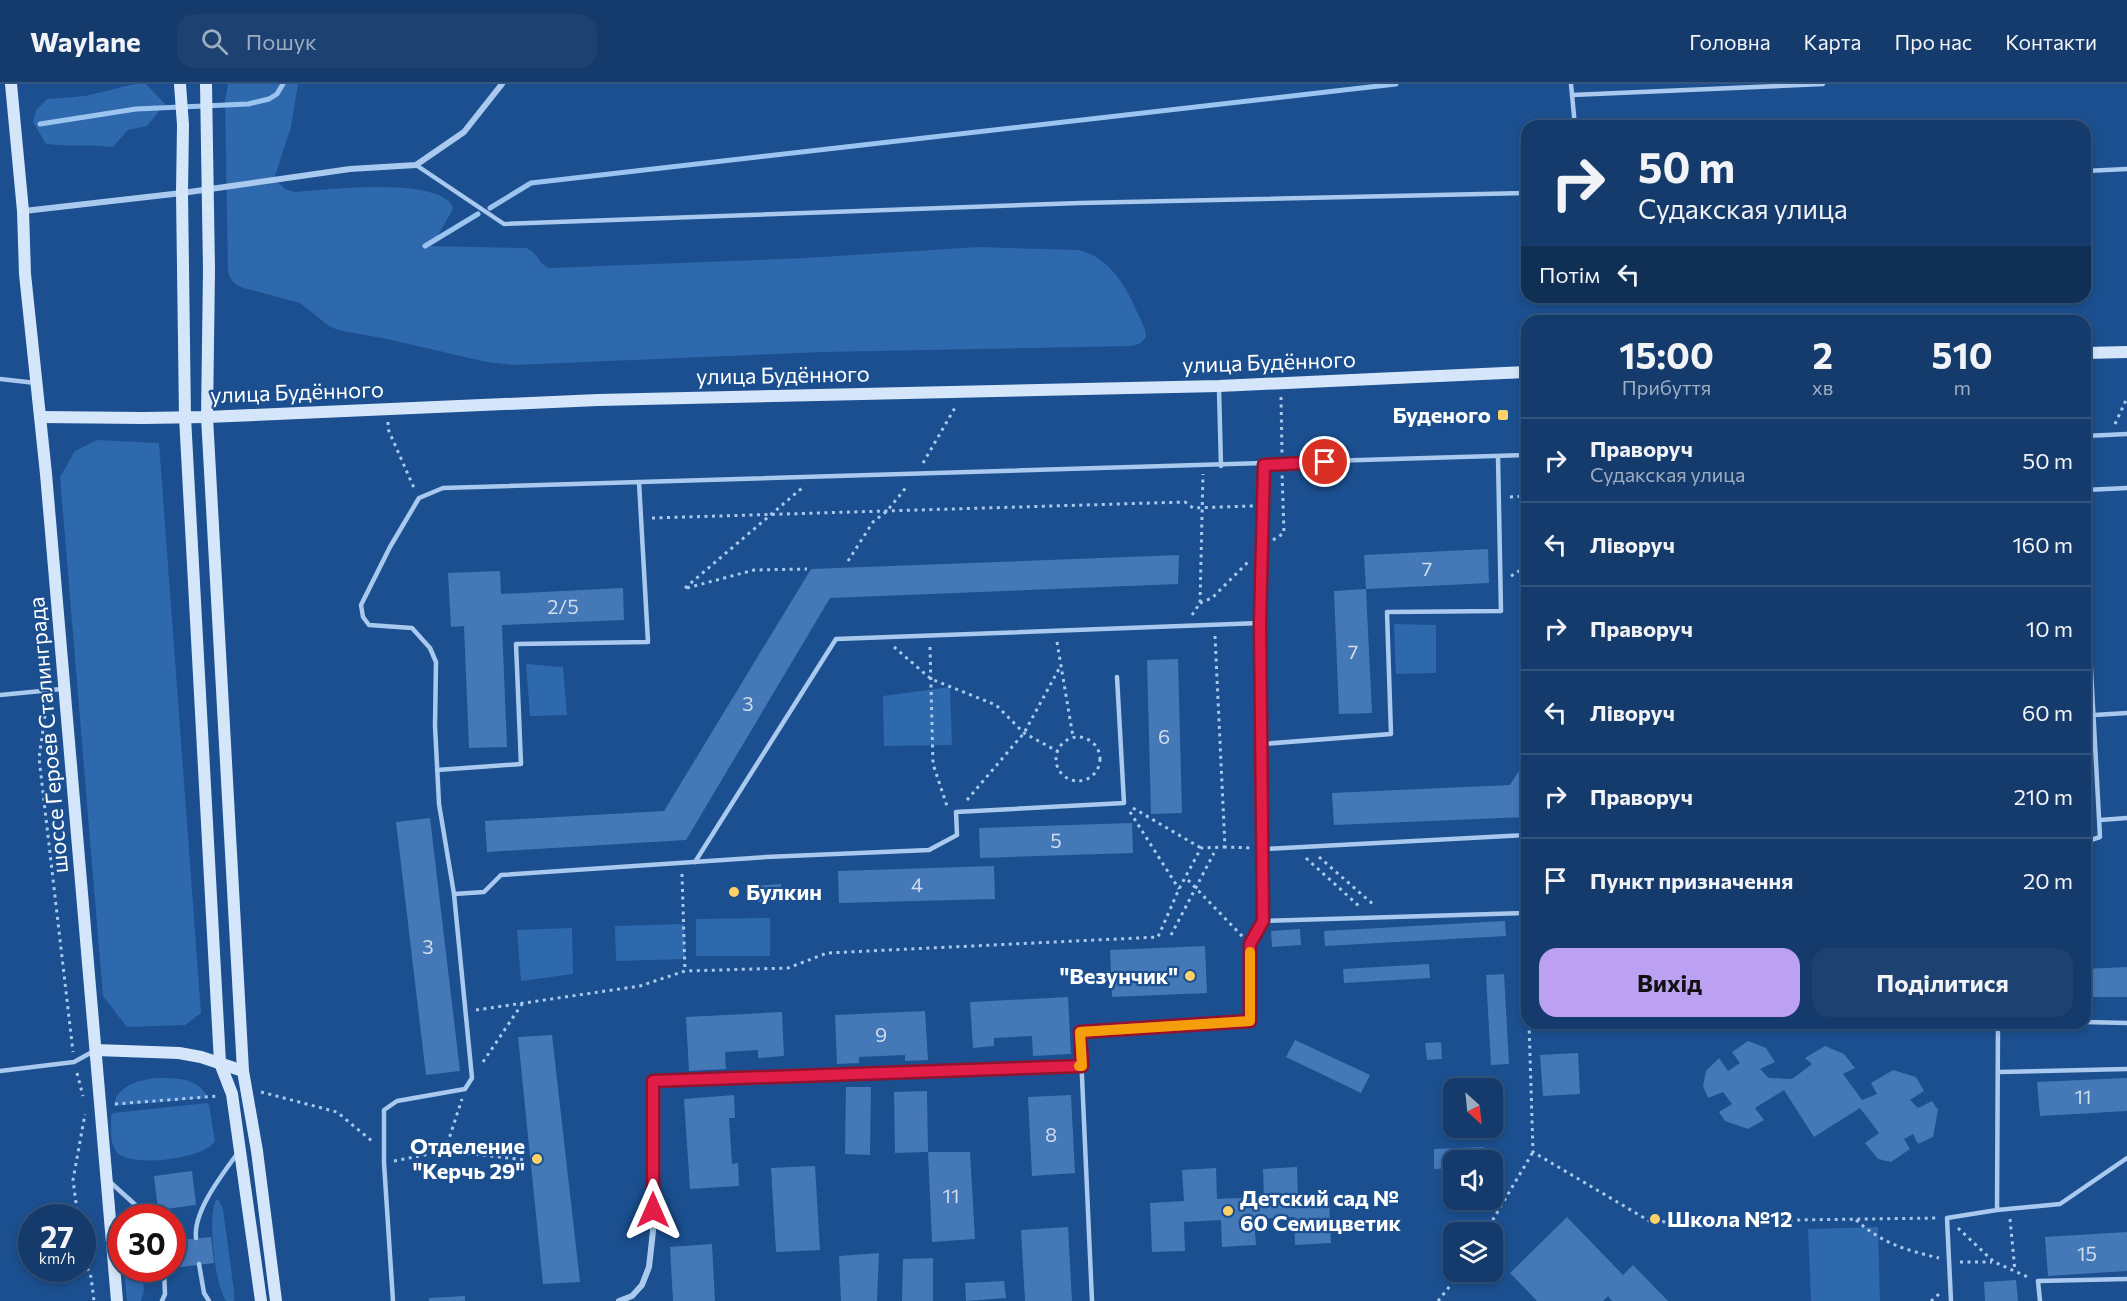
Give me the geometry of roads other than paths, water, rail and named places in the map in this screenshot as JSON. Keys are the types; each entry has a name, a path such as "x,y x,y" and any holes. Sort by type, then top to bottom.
{"main road":[{"name":"шоссе Героев Сталинграда","path":"10,84 23,211 25,274 65,689 117,1301"},
{"path":"206,84 209,270 207,417 243,1071 257,1151 276,1301"},
{"path":"181,85 186,417 220,1063 232,1094 261,1301"},
{"path":"2091,354 2127,352"},
{"name":"улица Будённого","path":"40,417 207,417 598,400 1219,386 1521,372"},
{"path":"96,1050 179,1053 243,1071"}],"street":[{"path":"23,211 182,193 351,169 416,165 464,132 502,84"},
{"path":"619,1301 632,1296 642,1285 649,1267 653,1231 653,1081"}],"lane":[{"path":"1571,84 1574,120"},
{"path":"1572,95 1822,84"},
{"path":"416,165 504,224 1080,203 1521,194"},
{"path":"2091,171 2127,169"},
{"path":"0,379 36,383"},
{"path":"1219,386 1221,466"},
{"path":"2091,436 2127,434"},
{"path":"1262,744 1391,734 1388,612 1501,611 1498,456"},
{"path":"393,1301 384,1163 384,1110 397,1101 465,1089 472,1078 454,894 439,804 435,726 436,663 430,648 412,628 369,625 363,617 361,605 419,498 443,488 1521,456"},
{"path":"1092,1301 1080,1032 1250,1021 1250,944 1263,921 1260,623 1264,465"},
{"path":"437,770 521,764 516,644 648,642 639,482"},
{"path":"2091,490 2127,488"},
{"path":"695,861 836,639 1260,623"},
{"path":"2091,672 2100,820 2100,837 2091,840"},
{"path":"454,894 484,892 501,875 766,856 929,850 957,835 956,812 1124,802 1117,677"},
{"path":"0,695 65,689"},
{"path":"2094,715 2127,712"},
{"path":"2100,820 2127,819"},
{"path":"1263,849 1521,835"},
{"path":"1263,921 1521,914"},
{"path":"2091,1022 2127,1023"},
{"path":"1996,1210 1998,1029"},
{"path":"0,1071 74,1062 96,1050"},
{"path":"653,1081 1082,1066"},
{"path":"1998,1072 2127,1069"},
{"path":"196,1238 195,1227 198,1218 219,1179 240,1150"},
{"path":"1951,1301 1947,1218 1996,1210 2060,1204 2127,1158"},
{"path":"108,1180 135,1204"},
{"path":"200,1264 204,1293 209,1301"},
{"path":"2040,1301 2038,1281 2127,1279"},
{"path":"162,1301 165,1294 165,1282"}],"waterway":[{"path":"40,124 136,109 248,104 269,99 277,94 283,84"},
{"path":"490,208 531,183 1396,84"},
{"path":"425,246 478,214"}],"place":[{"name":"Буденого","path":"1503,415"},
{"name":"Булкин","path":"734,892"},
{"name":"\"Везунчик\"","path":"1190,976"},
{"name":"Отделение \"Керчь 29\"","path":"537,1159"},
{"name":"Детский сад № 60 Семицветик","path":"1228,1211"},
{"name":"Школа №12","path":"1655,1219"}]}
